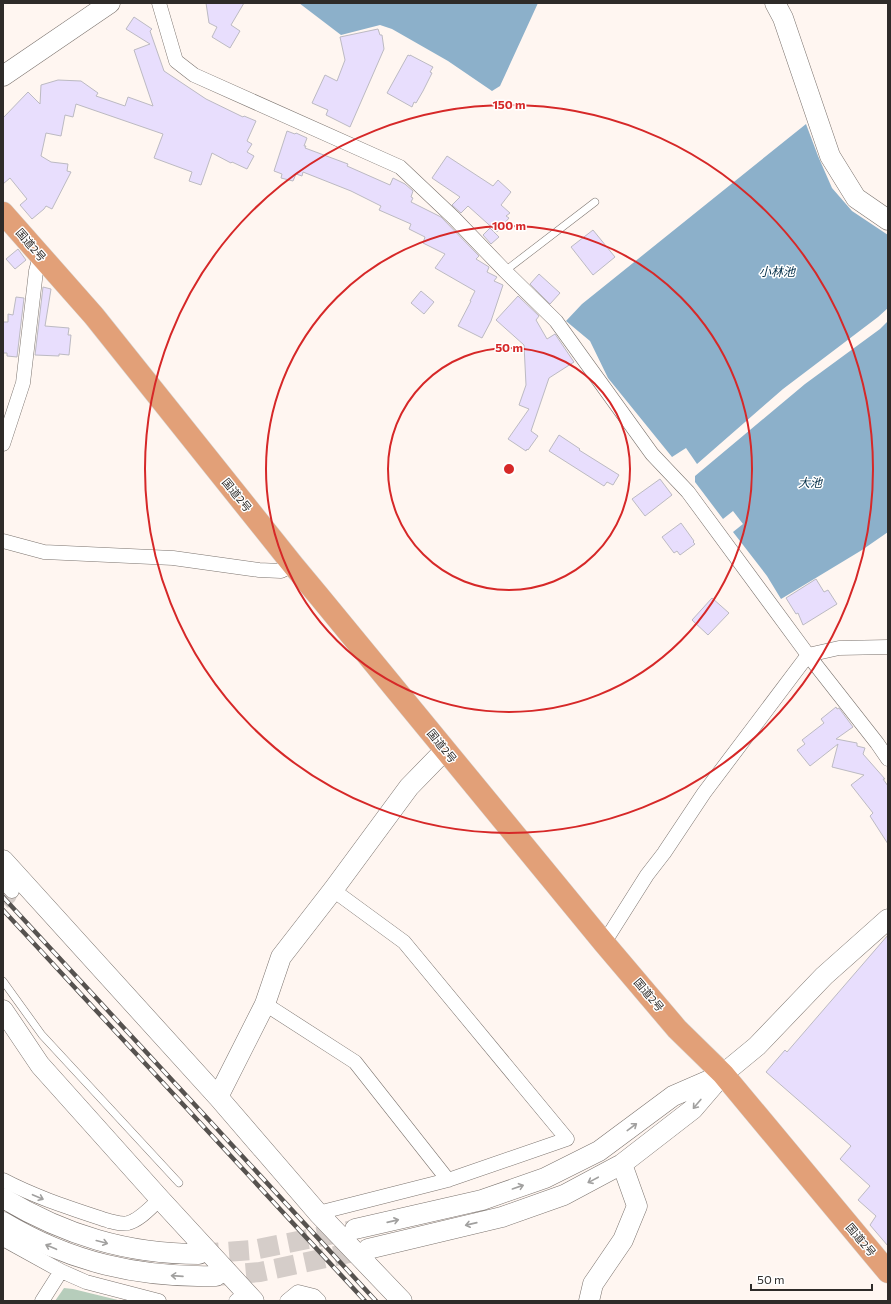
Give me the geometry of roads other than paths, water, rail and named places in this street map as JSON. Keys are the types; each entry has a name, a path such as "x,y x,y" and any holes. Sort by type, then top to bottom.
{"highway":[{"name":"国道2号","path":"3,213 99,323 293,565 604,943 677,1029 723,1074 888,1272"}],"street":[{"path":"3,76 110,3"},
{"path":"159,3 176,61 194,75 400,167 454,218 556,321 652,454 688,492 808,655 888,759"},
{"path":"775,3 783,18 830,156 856,198 888,220"},
{"path":"3,444 23,383 36,271 40,256"},
{"path":"3,541 44,552 173,558 258,570 281,571 293,565"},
{"path":"604,943 647,875 664,853 704,793 808,655 839,648 888,647"},
{"path":"218,1097 265,1004 281,957 333,890 409,787 445,750"},
{"path":"3,860 218,1097 318,1213 402,1301"},
{"path":"318,1213 448,1180 567,1139 404,942 333,890"},
{"path":"368,1249 502,1217 564,1195 622,1164 693,1109 723,1074 757,1046 824,976 888,918"},
{"path":"265,1004 356,1062 448,1180"},
{"path":"3,1010 40,1065 160,1199 245,1298"},
{"path":"355,1229 482,1200 545,1178 599,1151 674,1096 723,1074"},
{"path":"589,1301 593,1284 623,1240 637,1206 622,1164"},
{"path":"3,1180 47,1200 119,1223 128,1224 136,1220 160,1199"},
{"path":"3,1198 43,1220 91,1239 139,1250 164,1253 199,1254"},
{"path":"3,1222 34,1240 93,1262 138,1272 188,1277 216,1276"},
{"path":"3,1240 61,1272 86,1282 159,1301"},
{"path":"42,1301 61,1272"},
{"path":"287,1301 298,1292 314,1296 319,1301"}],"lane":[{"path":"505,271 595,202"},
{"path":"3,981 42,1035 179,1183"}],"water":[{"path":"299,3 538,3 500,86 492,91 448,61 392,29 380,25 341,35"},
{"name":"小林池","path":"806,124 832,188 852,211 888,235 888,308 783,389 697,464 686,448 672,457 608,378 590,341 566,321 582,304"},
{"name":"大池","path":"888,321 888,532 862,550 781,599 767,576 733,532 743,524 733,511 723,519 695,482 695,476 805,384 880,329"}],"tunnel":[{"path":"3,903 12,891"},
{"path":"199,1254 253,1250 353,1230"},
{"path":"216,1276 260,1272 368,1249"}],"railway":[{"path":"3,897 376,1301"},
{"path":"3,910 365,1301"}]}
